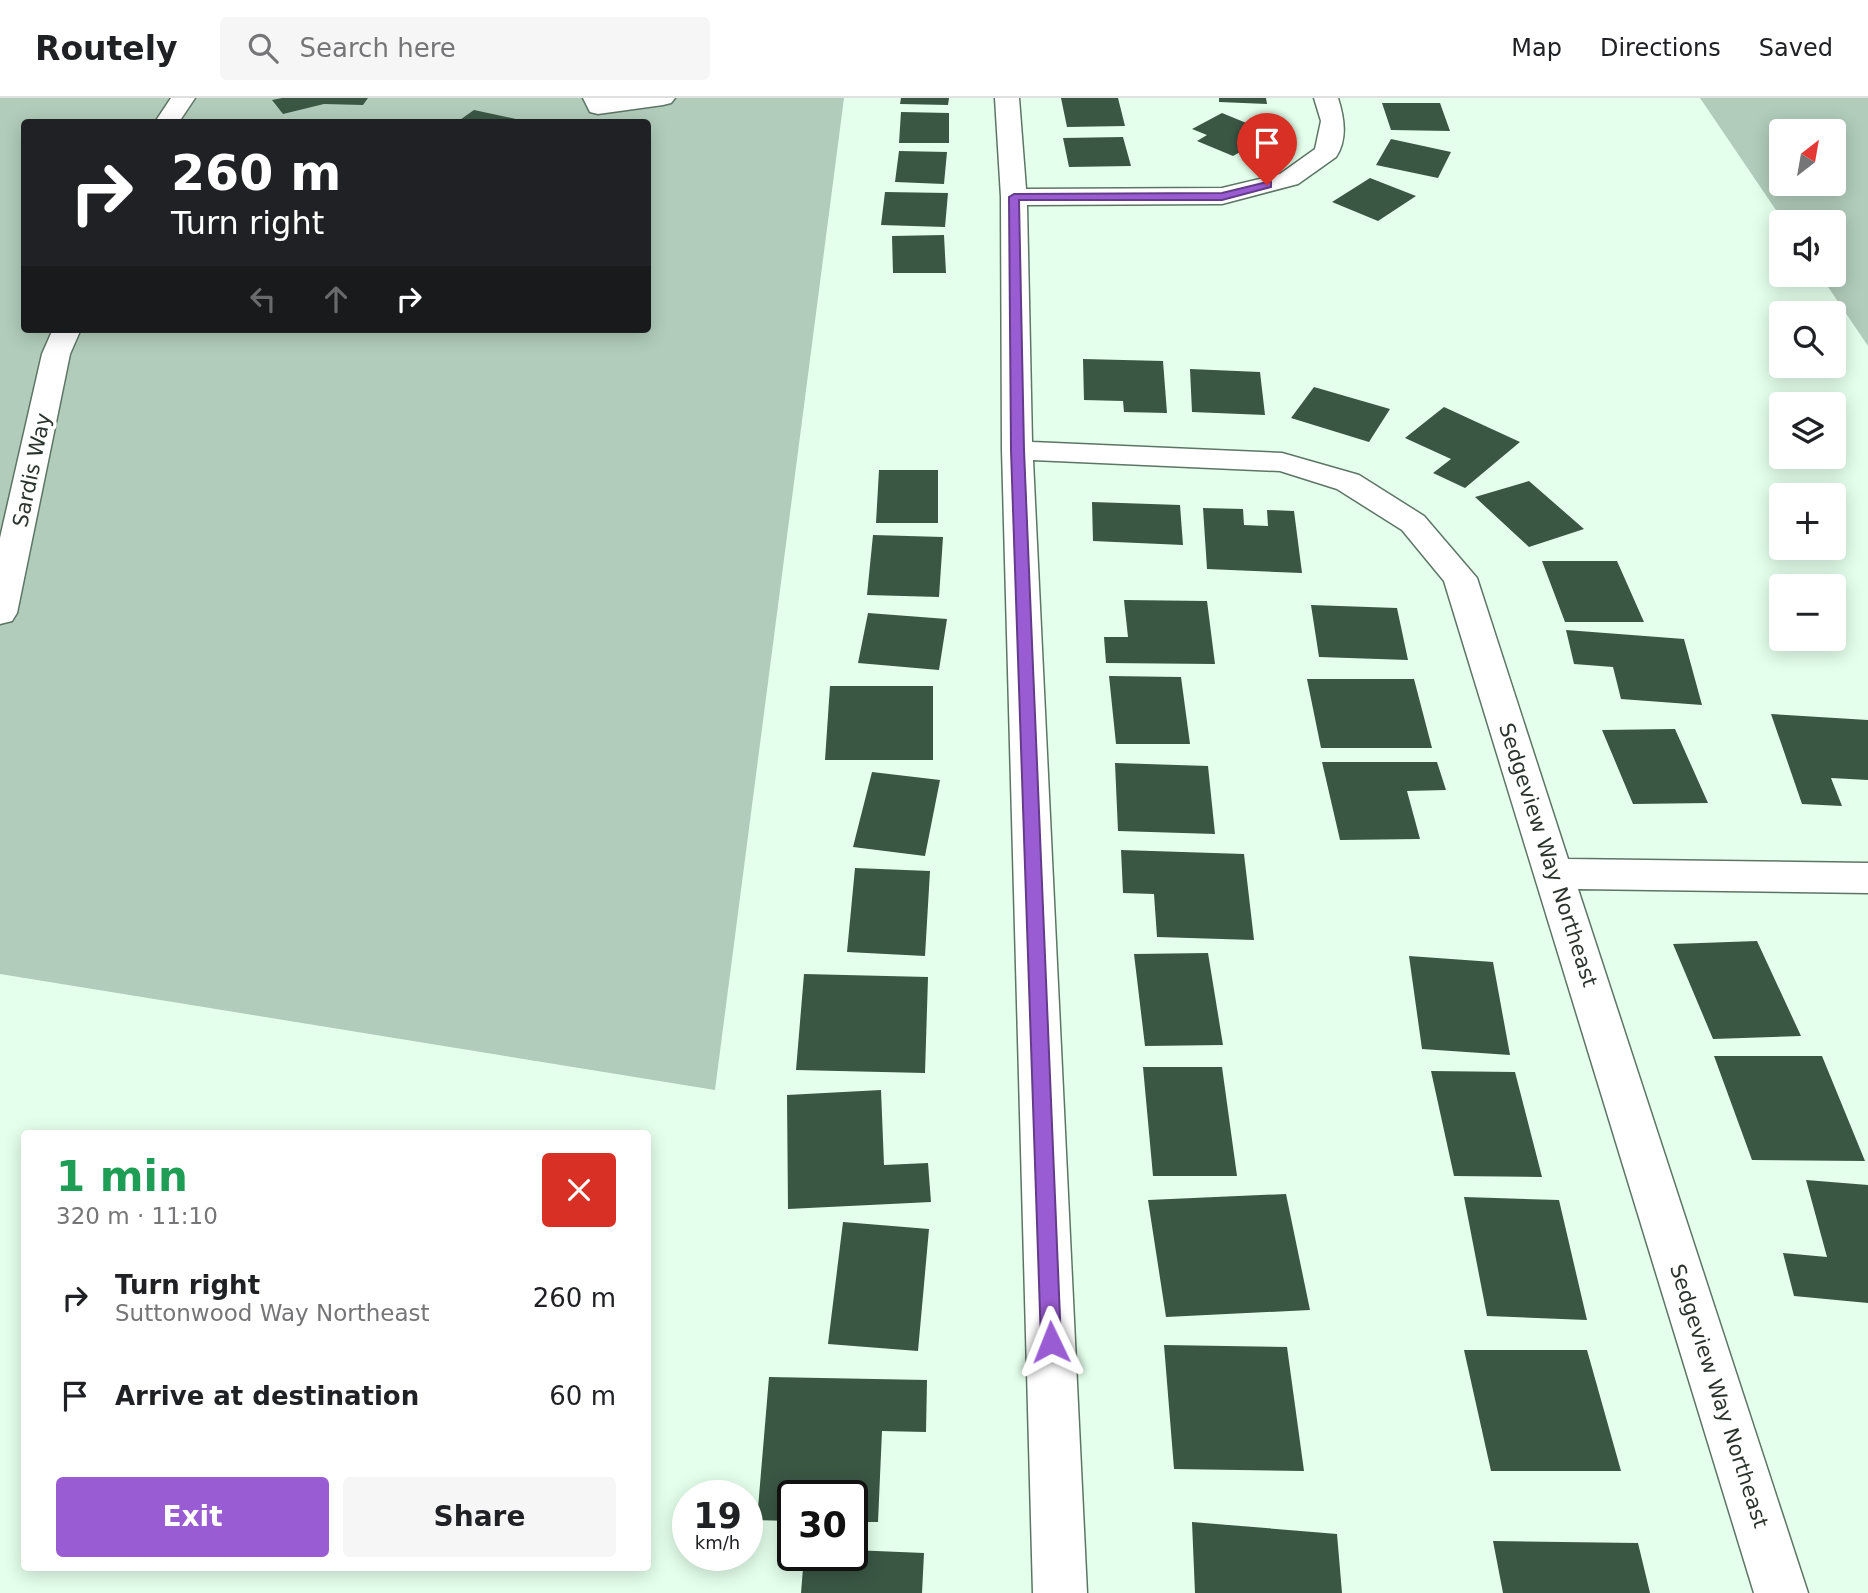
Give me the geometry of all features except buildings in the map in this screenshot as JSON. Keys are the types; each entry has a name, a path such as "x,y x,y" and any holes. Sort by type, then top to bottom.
{"street":[{"path":"169,119 183,98"},
{"path":"595,98 598,107 663,98"},
{"path":"1007,98 1014,197 1017,450 1060,1593"},
{"path":"1014,197 1222,197 1289,179 1327,152 1334,121 1326,98"},
{"name":"Sardis Way","path":"0,613 56,354 65,333"},
{"name":"Sedgeview Way Northeast","path":"1017,450 1282,462 1348,482 1413,523 1460,578 1781,1593"},
{"path":"1554,874 1868,877"}],"green space":[{"path":"0,98 844,98 715,1090 0,974"},
{"path":"1700,98 1868,98 1868,346 1846,313 1846,301 1838,301 1828,287 1846,287 1846,210 1776,210"}],"route":[{"path":"1051,1342 1017,450 1014,197 1222,197 1267,185"}]}
